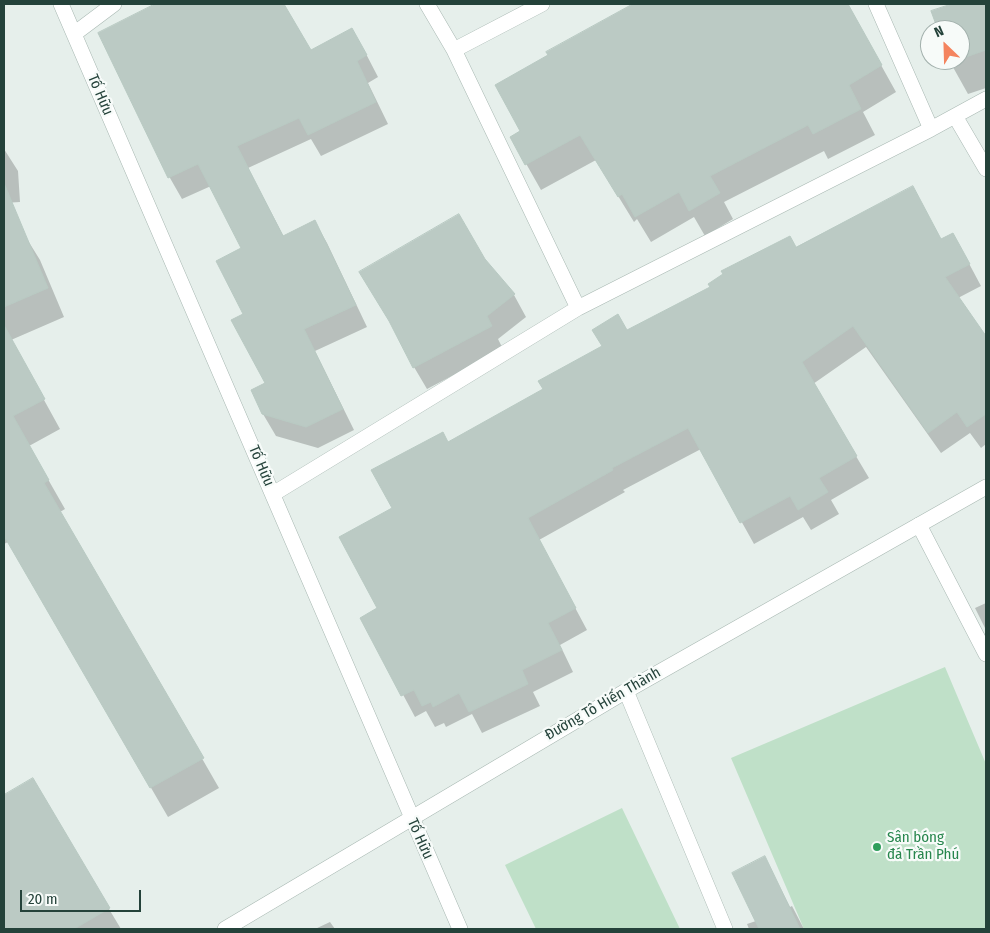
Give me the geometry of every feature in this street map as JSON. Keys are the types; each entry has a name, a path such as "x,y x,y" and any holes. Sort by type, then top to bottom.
{"street":[{"name":"Tố Hữu","path":"61,4 460,929"},
{"path":"74,34 114,4"},
{"path":"427,4 454,50 578,308"},
{"path":"454,50 542,4"},
{"path":"876,4 931,129"},
{"path":"273,494 578,308 931,129 986,99"},
{"path":"955,116 986,169"},
{"name":"Đường Tô Hiến Thành","path":"224,929 626,690 986,487"},
{"path":"919,524 986,654"},
{"path":"626,690 725,929"}],"green space":[{"name":"Sân bóng đá Trần Phú","path":"945,667 986,764 986,929 804,929 731,758"},
{"path":"622,808 680,929 536,929 505,865"}],"building":[{"path":"155,4 284,4 311,50 352,28 367,55 357,61 376,102 308,135 299,118 237,146 283,236 315,220 356,305 304,329 343,409 306,427 262,414 251,390 265,383 231,320 243,314 216,261 241,248 198,164 168,178 98,33"},
{"path":"633,4 848,4 882,65 849,85 861,109 813,134 808,125 710,176 720,193 689,211 679,192 635,217 622,194 618,197 580,135 525,165 510,137 520,131 495,85 548,55 546,52"},
{"path":"952,4 986,4 986,50 970,56 970,20 934,20 931,11"},
{"path":"4,183 48,288 4,307"},
{"path":"913,186 941,239 953,233 970,264 945,277 986,336 986,414 967,427 957,412 928,433 853,326 802,362 857,456 819,478 828,492 798,510 790,496 740,523 688,428 612,468 613,470 528,518 576,608 548,623 562,650 522,670 528,684 469,712 459,693 433,707 431,702 422,706 414,690 401,696 360,618 377,608 339,537 392,508 371,470 443,432 448,442 543,389 538,381 602,346 592,330 618,314 627,330 710,287 708,284 723,274 721,271 790,236 796,247"},
{"path":"459,214 485,259 515,294 487,316 492,326 413,368 389,321 359,272"},
{"path":"4,325 45,399 13,416 49,480 44,483 204,758 150,788 4,536"},
{"path":"33,778 110,908 74,929 4,929 4,795"},
{"path":"765,856 800,929 759,929 732,873"}],"place":[{"name":"Sân bóng đá Trần Phú","path":"877,847"}]}
